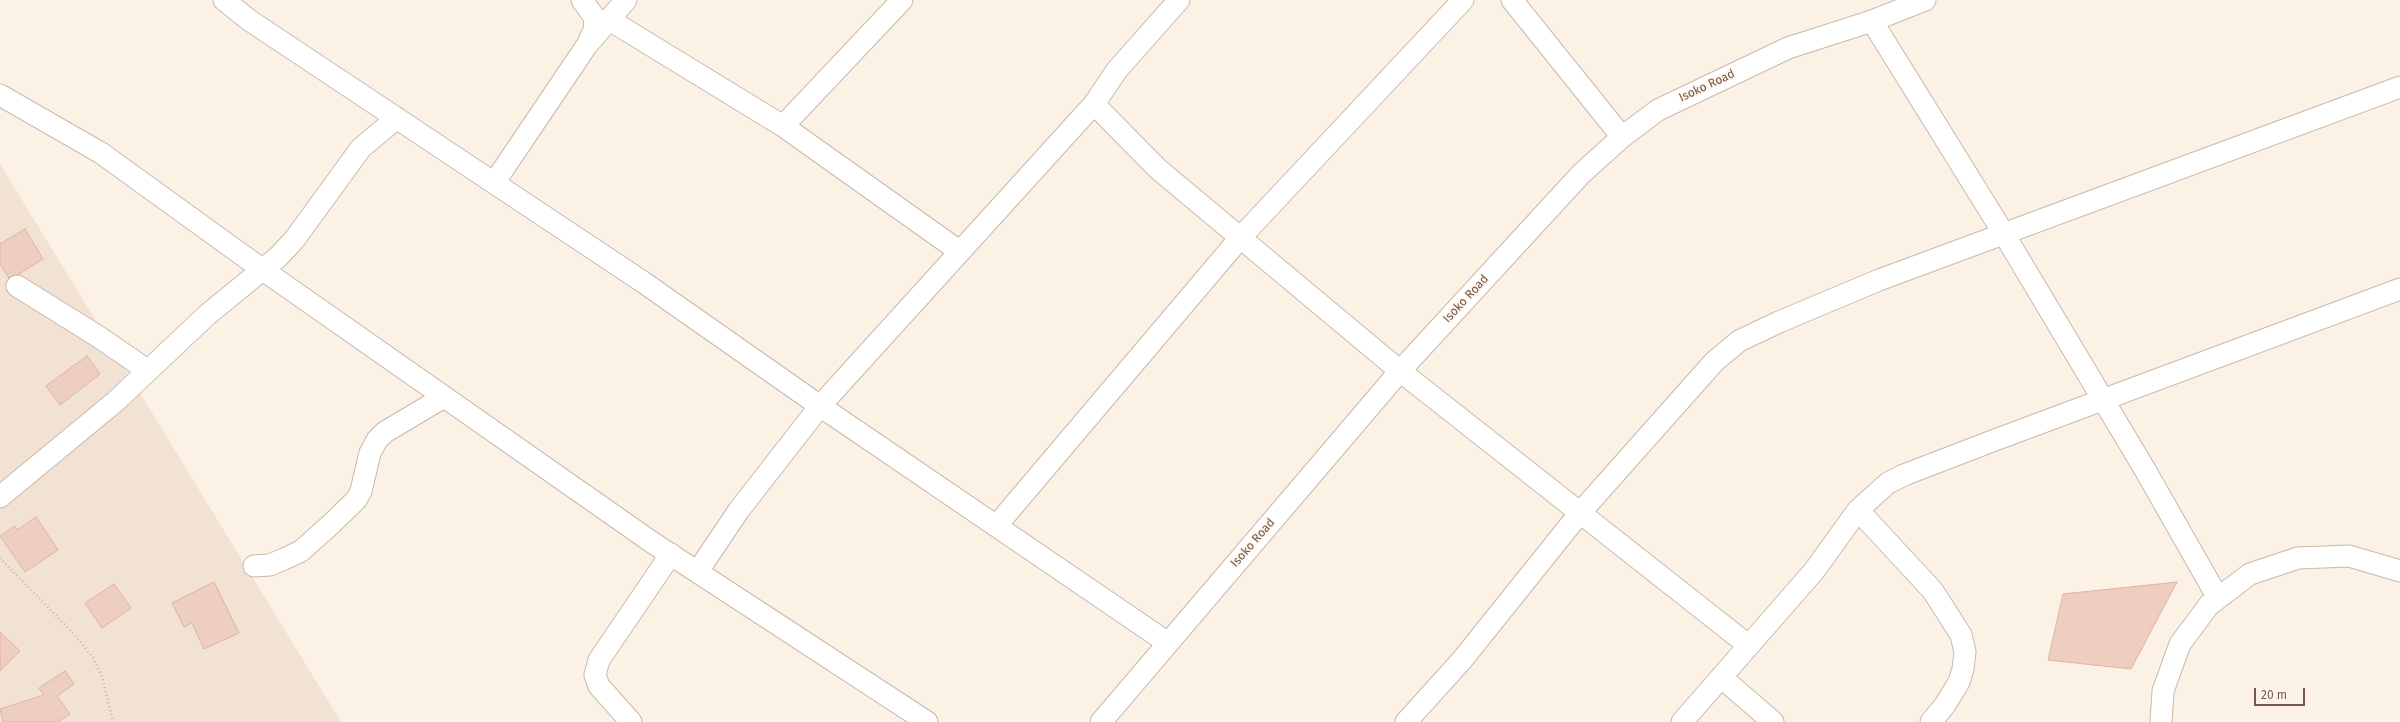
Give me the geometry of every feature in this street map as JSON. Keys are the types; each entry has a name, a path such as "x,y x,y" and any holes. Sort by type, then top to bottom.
{"street":[{"path":"224,0 250,20 642,282 820,406 997,525 1168,643"},
{"path":"582,0 595,18 594,30 587,45"},
{"path":"494,183 587,45 626,0"},
{"path":"783,126 902,0"},
{"path":"698,572 739,510 820,406 959,251 1094,104 1117,70 1179,0"},
{"path":"997,525 1240,238 1463,0"},
{"path":"1512,0 1622,137"},
{"name":"Isoko Road","path":"1101,722 1400,371 1581,174 1622,137 1658,110 1788,48 1872,21 1925,0"},
{"path":"608,19 783,126 959,251"},
{"path":"1872,21 2004,234 2144,468 2218,598"},
{"path":"1406,722 1462,660 1579,514 1714,362 1739,341 1779,322 1879,280 2400,87"},
{"path":"0,95 101,153 263,270 671,554 927,722"},
{"path":"1094,104 1158,169 1400,371 1579,514 1748,645"},
{"path":"0,497 116,401 147,370 207,315 263,270 294,240 361,148 397,118"},
{"path":"17,286 99,337 147,370"},
{"path":"1682,722 1814,571 1858,510 1874,494 1904,475 2400,289"},
{"path":"254,566 270,565 290,557 301,551 330,526 352,504 361,491 370,453 377,440 385,432 444,397"},
{"path":"1858,510 1933,592 1961,636 1966,652 1963,669 1948,699 1931,722"},
{"path":"631,722 600,686 595,675 599,660 671,554"},
{"path":"2162,722 2163,691 2180,644 2209,605 2250,574 2298,558 2349,556 2400,571"},
{"path":"1721,677 1773,722"}],"path":[{"path":"0,558 75,635 93,658 102,677 113,722"}],"shaded area":[{"path":"0,164 341,722 0,722"}],"building":[{"path":"25,229 43,259 19,274 9,278 0,264 0,244"},
{"path":"87,356 100,374 60,405 46,386"},
{"path":"36,517 58,550 25,572 0,536 15,526 17,530"},
{"path":"214,582 239,633 204,649 192,623 184,627 172,603"},
{"path":"2177,582 2131,669 2048,660 2063,594"},
{"path":"114,584 131,608 102,628 85,603"},
{"path":"0,632 20,651 0,671"},
{"path":"65,671 74,684 57,696 70,714 58,722 3,722 0,709 44,695 39,688"}]}
